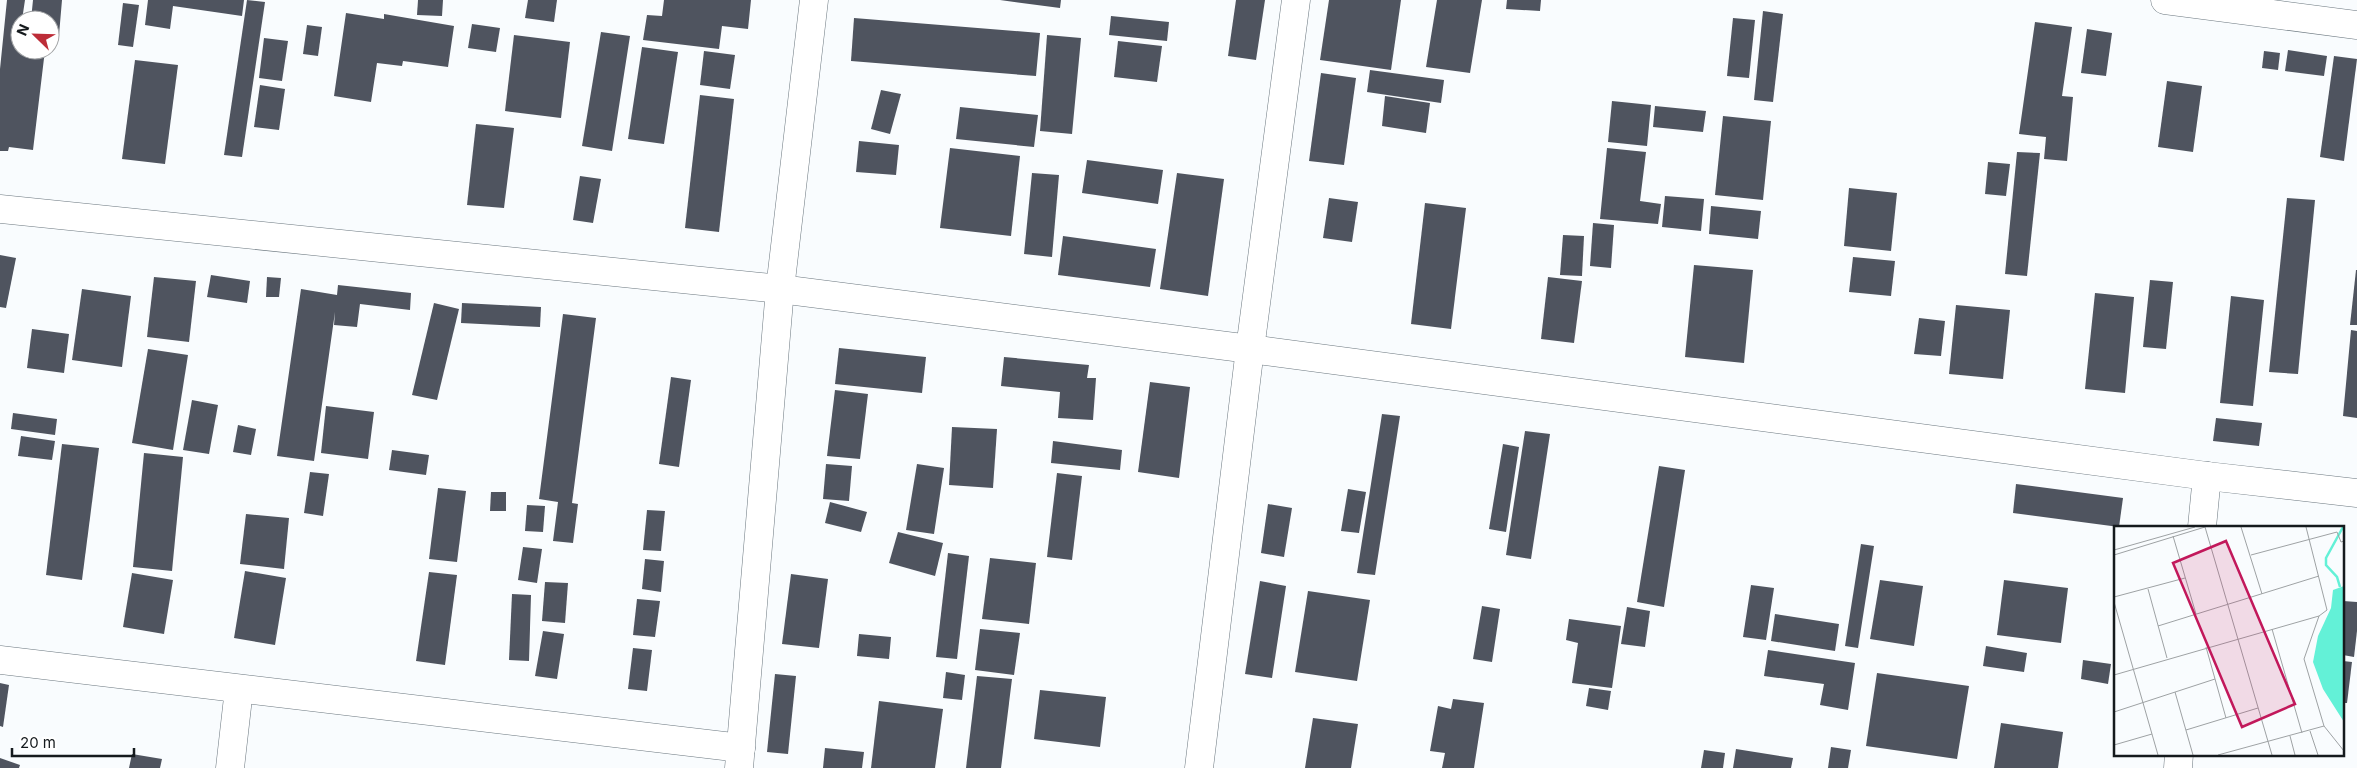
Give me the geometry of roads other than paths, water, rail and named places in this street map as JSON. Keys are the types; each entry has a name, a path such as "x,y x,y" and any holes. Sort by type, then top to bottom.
{"street":[{"path":"0,660 239,689 740,758 780,289 814,0"},
{"path":"1199,768 1250,349 1296,0"},
{"path":"2165,0 2357,25"},
{"path":"0,209 780,289 1250,349 2207,476 2357,493"},
{"path":"2202,526 2207,476"},
{"path":"230,768 239,689"}]}
